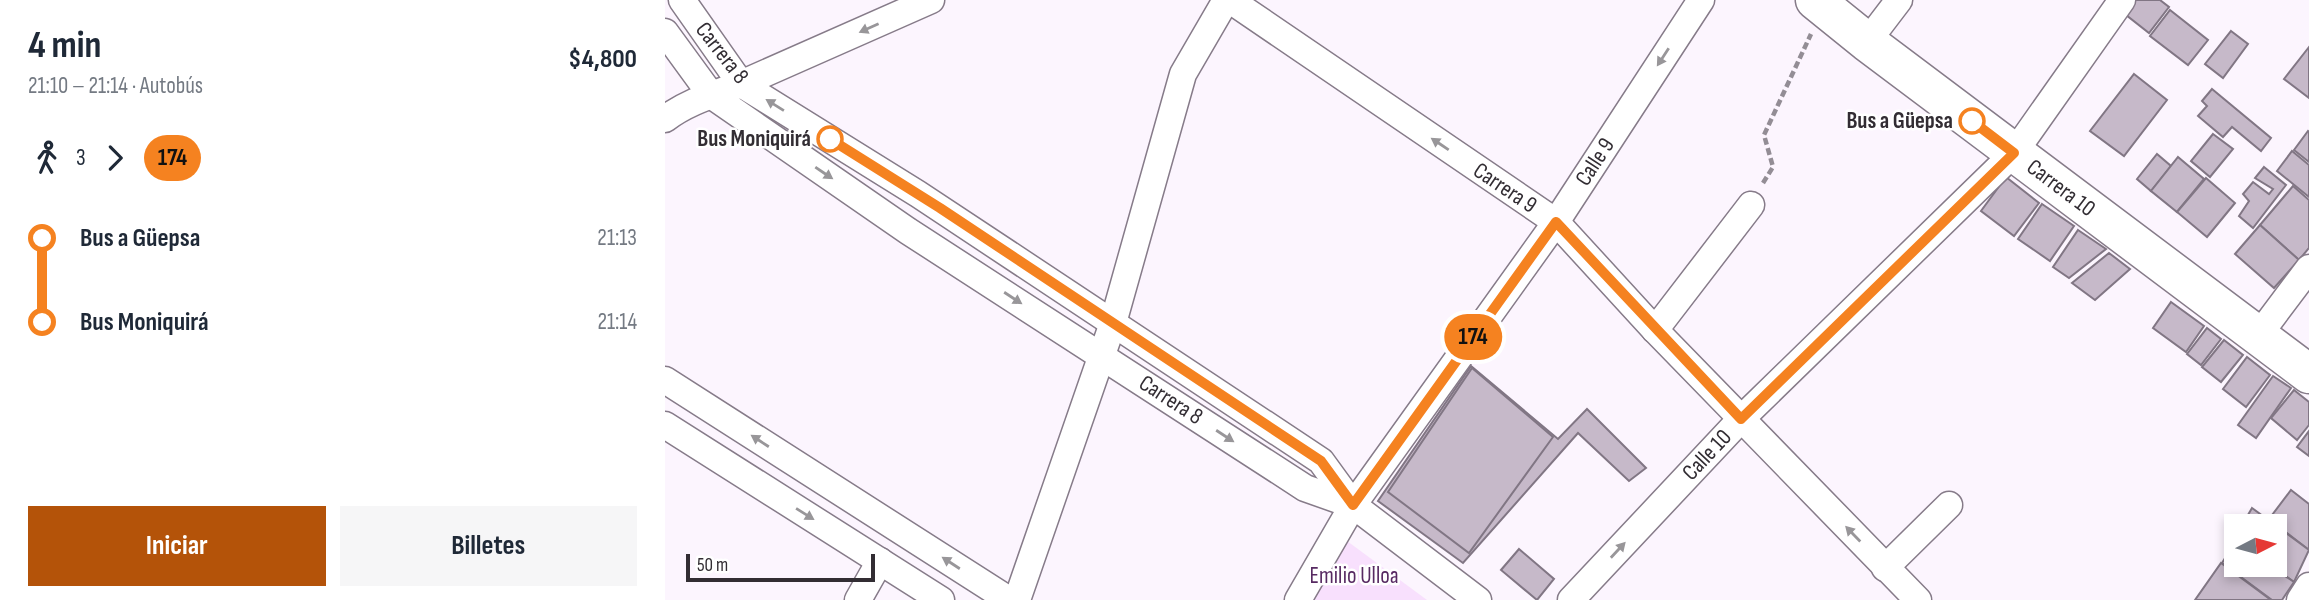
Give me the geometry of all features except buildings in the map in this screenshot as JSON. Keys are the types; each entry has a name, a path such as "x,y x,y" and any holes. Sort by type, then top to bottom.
{"highway":[{"name":"Carrera 10","path":"1815,14 1867,42 2309,374"}],"street":[{"name":"Carrera 8","path":"682,0 741,85 918,194 1321,461 1353,505 1478,600"},
{"path":"665,119 675,111 741,85 931,0"},
{"path":"1017,600 1113,323 1184,74 1228,0"},
{"name":"Carrera 9","path":"1228,0 1556,222 1655,330 1918,600"},
{"name":"Calle 9","path":"1298,600 1353,505 1556,222 1701,0"},
{"path":"1867,42 1899,0"},
{"name":"Calle 10","path":"1571,600 1741,419 2014,153 2122,0"},
{"name":"Carrera 8","path":"665,32 711,95 908,231 1305,488 1353,505"},
{"path":"1655,330 1751,205"},
{"path":"2258,336 2309,268"},
{"path":"665,380 1009,600"},
{"path":"665,425 941,600"},
{"path":"1885,568 1949,505"},
{"path":"858,600 880,561"},
{"path":"2300,600 2309,586"}],"path":[{"path":"1751,205 1773,167 1764,135 1815,14"}],"green space":[{"name":"Emilio Ulloa","path":"1347,541 1427,600 1313,600"}],"bus line":[{"name":"174","path":"830,139 940,208 1321,461 1353,505 1556,222 1741,419 2014,153 1972,121"}],"place":[{"name":"Bus a Güepsa","path":"1972,121"},
{"name":"Bus Moniquirá","path":"830,139"}]}
